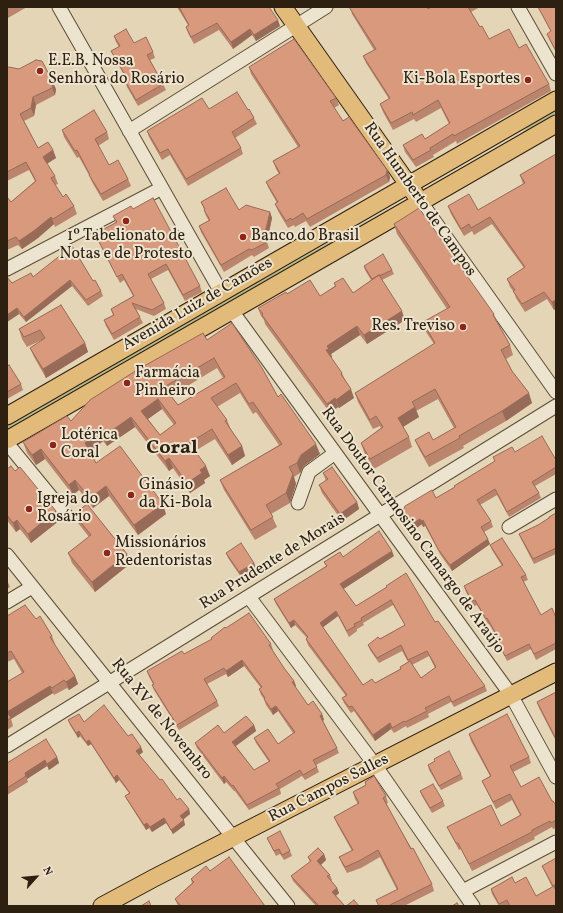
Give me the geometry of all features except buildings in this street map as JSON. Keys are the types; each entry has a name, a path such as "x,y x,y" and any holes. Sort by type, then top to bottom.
{"main road":[{"name":"Rua Humberto de Campos","path":"283,7 421,202"},
{"name":"Avenida Luiz de Camões","path":"7,416 556,100"},
{"name":"Avenida Luiz de Camões","path":"7,440 556,124"},
{"name":"Rua Campos Salles","path":"102,906 556,672"}],"street":[{"path":"59,7 221,292"},
{"path":"129,131 326,7"},
{"path":"518,7 556,74"},
{"path":"7,269 162,188"},
{"name":"Rua Humberto de Campos","path":"421,202 556,392"},
{"name":"Rua Doutor Carmosino Camargo de Araújo","path":"232,311 511,695 556,777"},
{"name":"Rua Prudente de Morais","path":"7,746 556,406"},
{"path":"7,443 66,515"},
{"path":"298,502 309,472 335,453"},
{"path":"509,527 556,499"},
{"name":"Rua XV de Novembro","path":"7,555 288,906"},
{"path":"7,602 32,587"},
{"path":"249,596 375,765 473,906"},
{"path":"463,891 556,842"}],"green space":[{"path":"556,111 556,118 517,137 529,126"},
{"path":"401,202 341,237 323,252 7,430 7,423"}],"place":[{"name":"E.E.B. Nossa Senhora do Rosário","path":"40,71"},
{"name":"Ki-Bola Esportes","path":"528,80"},
{"name":"1º Tabelionato de Notas e de Protesto","path":"126,221"},
{"name":"Banco do Brasil","path":"243,237"},
{"name":"Res. Treviso","path":"463,327"},
{"name":"Farmácia Pinheiro","path":"127,383"},
{"name":"Lotérica Coral","path":"53,445"},
{"name":"Ginásio da Ki-Bola","path":"131,495"},
{"name":"Igreja do Rosário","path":"29,509"},
{"name":"Missionários Redentoristas","path":"107,553"}],"district":[{"name":"Coral","path":"172,449"}]}
